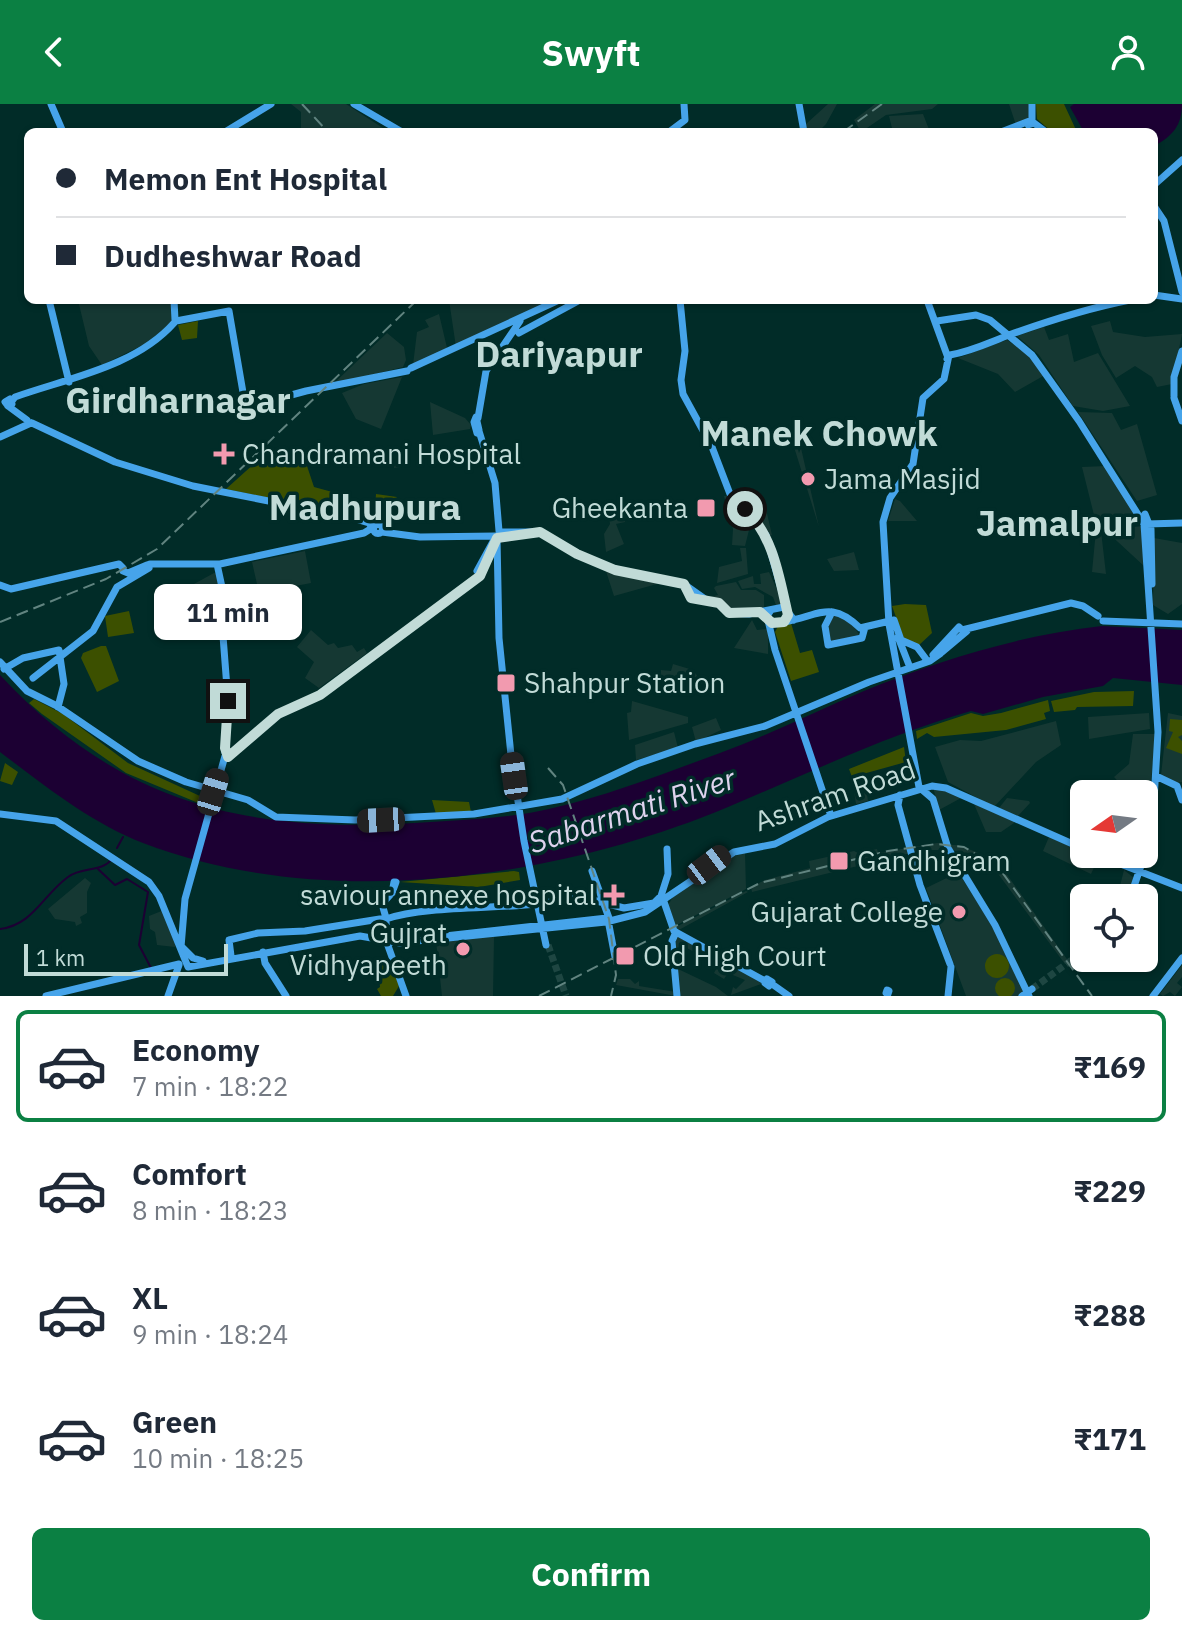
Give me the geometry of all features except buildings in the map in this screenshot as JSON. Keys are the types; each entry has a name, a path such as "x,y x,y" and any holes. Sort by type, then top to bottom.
{"main road":[{"path":"51,104 61,128"},
{"path":"229,128 270,104"},
{"path":"352,104 388,128"},
{"path":"352,104 395,128"},
{"path":"674,128 685,120 684,104"},
{"path":"799,104 803,128"},
{"path":"1033,104 1034,121 1043,128"},
{"path":"1015,128 1034,121"},
{"path":"1158,179 1182,158"},
{"path":"1158,211 1165,221 1182,290"},
{"path":"1158,297 1182,300"},
{"path":"51,304 68,380"},
{"path":"173,304 175,321"},
{"path":"543,930 518,797 501,639 494,483 477,418 484,368 515,330 553,304"},
{"path":"572,304 535,324 515,330 500,329 436,362 249,405 228,312 175,321 141,348 10,403 30,421 83,447 150,473 285,506 349,517 378,529 420,537 540,532 577,554 615,570 693,593 719,603 734,614 786,608"},
{"path":"680,304 684,343 683,394 712,447 730,494 766,535 786,608 794,620"},
{"path":"931,304 949,355 945,380 926,399 916,466 887,514 890,622 920,786 902,795 899,802 928,902 951,965 948,996"},
{"path":"949,355 974,351 1007,334 1101,304"},
{"path":"1007,334 1112,304"},
{"path":"938,321 976,315 1007,334 1044,367 1148,523 1150,585"},
{"path":"1182,352 1174,377 1174,397 1182,420"},
{"path":"0,436 30,421"},
{"path":"30,421 115,461 150,473"},
{"path":"1110,466 1147,524 1159,731 1149,840 1133,884"},
{"path":"1147,524 1182,524"},
{"path":"0,586 11,591 117,565 127,574 149,566 218,564 378,529"},
{"path":"188,784 212,785 228,755 278,714 320,695 477,573 498,535"},
{"path":"218,564 230,614 225,636 228,755 220,788 272,816 312,820 470,814 521,808 581,794 637,765 795,713 930,661 967,632 1028,616 1073,608 1101,618 1182,623"},
{"path":"32,677 94,625 115,585 149,566"},
{"path":"892,674 937,652 956,628 962,630 1071,603 1101,618"},
{"path":"1151,607 1156,617 1182,623"},
{"path":"786,608 773,633 793,700"},
{"path":"771,610 768,618 832,814"},
{"path":"760,612 780,623 837,611 845,613 862,626 890,622"},
{"path":"825,626 829,614 837,611"},
{"path":"818,615 825,626 828,645 863,637 862,626"},
{"path":"890,622 901,640 917,647 926,659"},
{"path":"890,622 909,665"},
{"path":"740,732 766,727 942,654 962,630"},
{"path":"57,707 64,684 60,655 56,651 4,667 26,692 57,707 136,761 188,784 247,801"},
{"path":"913,752 948,848 995,925 1027,993"},
{"path":"169,996 182,958 185,906 228,755"},
{"path":"1157,777 1177,786 1181,798"},
{"name":"Ashram Road","path":"607,919 645,912 726,853 775,844 832,814 926,788 946,788 1070,843"},
{"path":"0,813 56,820 156,888 182,958"},
{"path":"667,849 668,874 661,900 675,935 678,996"},
{"path":"1131,868 1182,888"},
{"path":"592,871 615,957"},
{"path":"395,883 392,893 382,904 388,941 406,996"},
{"path":"231,956 230,940 258,933 386,919 449,908 485,910 581,897 624,908 661,900"},
{"path":"67,996 182,958 205,961 330,939 388,941 440,938 543,930 607,919"},
{"path":"440,938 607,919"},
{"path":"329,925 330,939"},
{"path":"313,928 315,941"},
{"path":"675,935 787,996"},
{"path":"46,996 182,958 263,952 360,936 388,941"},
{"path":"263,952 265,963 286,996"},
{"path":"1155,994 1182,959"}],"shaded area":[{"path":"291,104 346,104 383,128 301,128 301,112"},
{"path":"828,104 837,104 822,128 806,128 806,124"},
{"path":"875,104 938,104 932,109 886,115 867,128 859,128 854,120"},
{"path":"1009,104 1031,104 1030,117 1016,125"},
{"path":"923,114 928,128 892,128 889,116"},
{"path":"79,304 171,304 172,322 155,339 102,365 89,346"},
{"path":"450,304 545,304 545,305 456,347"},
{"path":"439,314 448,352 413,365 417,332 429,327 425,320"},
{"path":"1110,321 1113,332 1145,337 1182,334 1172,384 1157,387 1152,377 1135,366 1116,378 1102,355 1091,326"},
{"path":"1044,327 1049,340 1068,334 1074,362 1098,353 1130,406 1103,411 1073,406 1039,355 1017,336"},
{"path":"387,333 404,347 406,360 403,367 332,385"},
{"path":"1007,340 1031,356 1045,375 1015,392 998,374 958,358"},
{"path":"402,377 381,429 356,419 342,393 364,384"},
{"path":"430,402 465,418 471,425 470,429 433,435"},
{"path":"1078,412 1112,413 1121,430 1137,424 1157,495 1137,501"},
{"path":"797,446 799,453 801,448 819,527 794,447"},
{"path":"407,448 409,466 394,468 393,451"},
{"path":"1106,466 1139,520 1096,523 1082,467"},
{"path":"724,496 731,496 743,510 734,516 745,510 752,518 745,546 732,545 733,529"},
{"path":"895,499 900,501 917,521 888,521"},
{"path":"765,505 772,535 769,536 748,509"},
{"path":"622,507 625,522 616,524 624,544 606,552 604,534 610,524 608,510"},
{"path":"1143,526 1144,566 1105,530"},
{"path":"1096,530 1101,531 1106,574 1092,572"},
{"path":"1154,538 1182,543 1182,604 1168,614 1153,605"},
{"path":"740,548 746,548 748,574 717,583 719,567 742,561"},
{"path":"305,551 311,583 259,593 252,562"},
{"path":"854,552 859,570 834,571 827,559"},
{"path":"605,568 664,582 614,596"},
{"path":"769,572 784,605 777,608 773,597 755,587 742,589 738,581 753,576 754,584 761,584 760,574"},
{"path":"214,573 218,574 224,596 170,605 171,591 183,590"},
{"path":"736,582 741,590 756,590 764,595 764,610 733,612 711,601 710,597 718,595 716,586"},
{"path":"846,614 860,636 829,643 829,617"},
{"path":"752,620 757,630 768,629 768,654 734,648"},
{"path":"311,630 328,645 334,643 338,648 352,645 357,652 364,648 367,653 319,688 305,678 314,662 297,647"},
{"path":"673,664 693,670 703,684 687,682 685,677 677,681 661,680 661,670 671,671"},
{"path":"632,701 688,717 688,723 629,740 627,713 631,712"},
{"path":"1149,713 1150,729 1089,739 1088,717"},
{"path":"1168,713 1182,716 1182,782 1174,783 1161,775"},
{"path":"716,718 721,730 696,742 692,727"},
{"path":"1056,721 1061,745 1036,762 994,807 948,782 935,747 960,740 981,741"},
{"path":"674,732 678,748 636,760 635,745"},
{"path":"1133,734 1156,734 1151,780 1117,780 1114,777 1129,764"},
{"path":"864,774 868,801 856,804 852,778"},
{"path":"933,787 942,787 961,798 939,810"},
{"path":"1007,798 1030,803 1018,816 999,808"},
{"path":"974,804 1014,823 1001,832 986,832"},
{"path":"1049,837 1070,846 1070,864 1043,851"},
{"path":"946,843 948,850 923,850 752,892 751,887 765,880 810,868 809,861 854,851 877,849 878,853"},
{"path":"952,845 984,855 1003,869 1069,962 1065,964 996,871 968,854 952,850"},
{"path":"745,853 746,889 675,926 668,905 673,897 732,857"},
{"path":"1078,868 1094,868 1091,874"},
{"path":"1124,870 1134,878 1132,884 1120,884"},
{"name":"Gujarat College","path":"955,874 960,875 999,936 1026,991 1019,996 966,996 926,888"},
{"path":"85,878 91,883 87,892 87,913 80,917 82,923 76,926 75,922 55,919 48,909"},
{"path":"746,891 677,931 674,928"},
{"path":"164,910 175,947 157,945 155,932 150,929 149,916"},
{"path":"676,936 720,959 717,964 683,946 679,952 675,950"},
{"path":"494,937 493,996 442,996 436,941"},
{"path":"721,960 761,984 731,995 733,987 736,989 745,980 728,973 724,979 714,973"},
{"path":"1182,965 1182,977 1177,983 1182,987 1175,996 1170,992 1163,996 1160,994"},
{"path":"676,968 716,987 728,996 680,996"},
{"path":"618,979 630,979 635,984 639,981 639,986 676,992 676,996 616,985"}],"green space":[{"path":"1036,104 1064,104 1075,128 1047,128 1037,119"},
{"path":"198,321 197,338 182,340 178,325"},
{"path":"267,452 305,460 314,487 347,496 346,505 354,506 353,515 226,489"},
{"path":"376,494 397,497 384,525 374,522"},
{"path":"926,605 932,633 918,646 905,642 892,606"},
{"path":"129,611 134,633 108,637 105,616"},
{"path":"791,623 800,653 812,650 819,672 791,681 775,632 778,626"},
{"path":"106,646 119,681 97,692 81,658 83,653"},
{"path":"1134,691 1133,706 1077,707 1075,710 1054,712 1051,701 1094,692"},
{"path":"34,699 63,714 128,763 200,796 211,796 208,807 126,773 42,714 29,703"},
{"path":"1048,700 1050,711 1044,713 1046,719 1006,730 934,737 927,733 917,739 916,731 971,713 983,716 1001,713"},
{"path":"1170,719 1182,720 1182,735 1178,737 1182,741 1182,754 1166,748 1173,732 1169,731"},
{"path":"904,747 906,762 852,777 849,769"},
{"path":"5,763 18,772 12,785 0,781"},
{"path":"432,800 469,802 471,812 436,814"},
{"path":"519,872 520,880 479,887 400,882"},
{"path":"997,954 1006,957 1009,966 1006,975 997,978 988,975 985,966 988,957"},
{"path":"391,961 399,986 393,996 381,996 377,989 380,987 378,965"},
{"path":"1001,979 1009,979 1014,984 1010,996 1000,996 996,992 996,984"}],"water":[{"path":"1074,104 1182,104 1175,129 1158,143 1158,128 1082,128 1070,107"},
{"name":"Sabarmati River","path":"1102,626 1182,630 1182,685 1113,678 1103,686 1043,697 983,714 971,711 879,743 728,807 660,832 588,853 514,869 438,878 361,881 286,877 213,864 124,835 68,802 0,752 0,675 45,719 92,754 139,781 189,801 241,815 353,825 502,817 574,803 637,783 738,746 864,691 951,659 1011,642"}],"waterway":[{"path":"117,848 123,837"},
{"path":"0,929 29,916 68,877 102,866 112,859"},
{"path":"98,869 115,885 127,879 148,892 139,945 151,968"}],"tunnel":[{"path":"548,945 566,996"},
{"path":"1032,989 1070,961"}],"railway":[{"path":"302,104 324,128"},
{"path":"849,128 882,104"},
{"path":"0,622 106,579 157,549 413,304"},
{"path":"548,768 563,785 609,919 616,975 611,996"},
{"path":"539,996 760,883 888,851 936,844 964,847 999,868 1092,996"}],"place":[{"name":"Chandramani Hospital","path":"224,454"},
{"name":"Jama Masjid","path":"808,479"},
{"name":"Gheekanta","path":"706,508"},
{"name":"Shahpur Station","path":"506,683"},
{"name":"Gandhigram","path":"839,861"},
{"name":"saviour annexe hospital","path":"614,895"},
{"name":"Gujarat College","path":"959,912"},
{"name":"Gujrat Vidhyapeeth","path":"463,949"},
{"name":"Old High Court","path":"625,956"}],"district":[{"name":"Dariyapur","path":"559,354"},
{"name":"Girdharnagar","path":"178,400"},
{"name":"Manek Chowk","path":"819,433"},
{"name":"Madhupura","path":"365,507"},
{"name":"Jamalpur","path":"1057,523"}],"route":[{"path":"228,701 225,756 228,757 278,714 306,704 320,695 480,576 497,538 514,533 540,532 577,554 615,570 684,584 691,598 719,603 729,613 760,612 769,622 784,622 788,615 771,547 760,524 745,509"}]}
